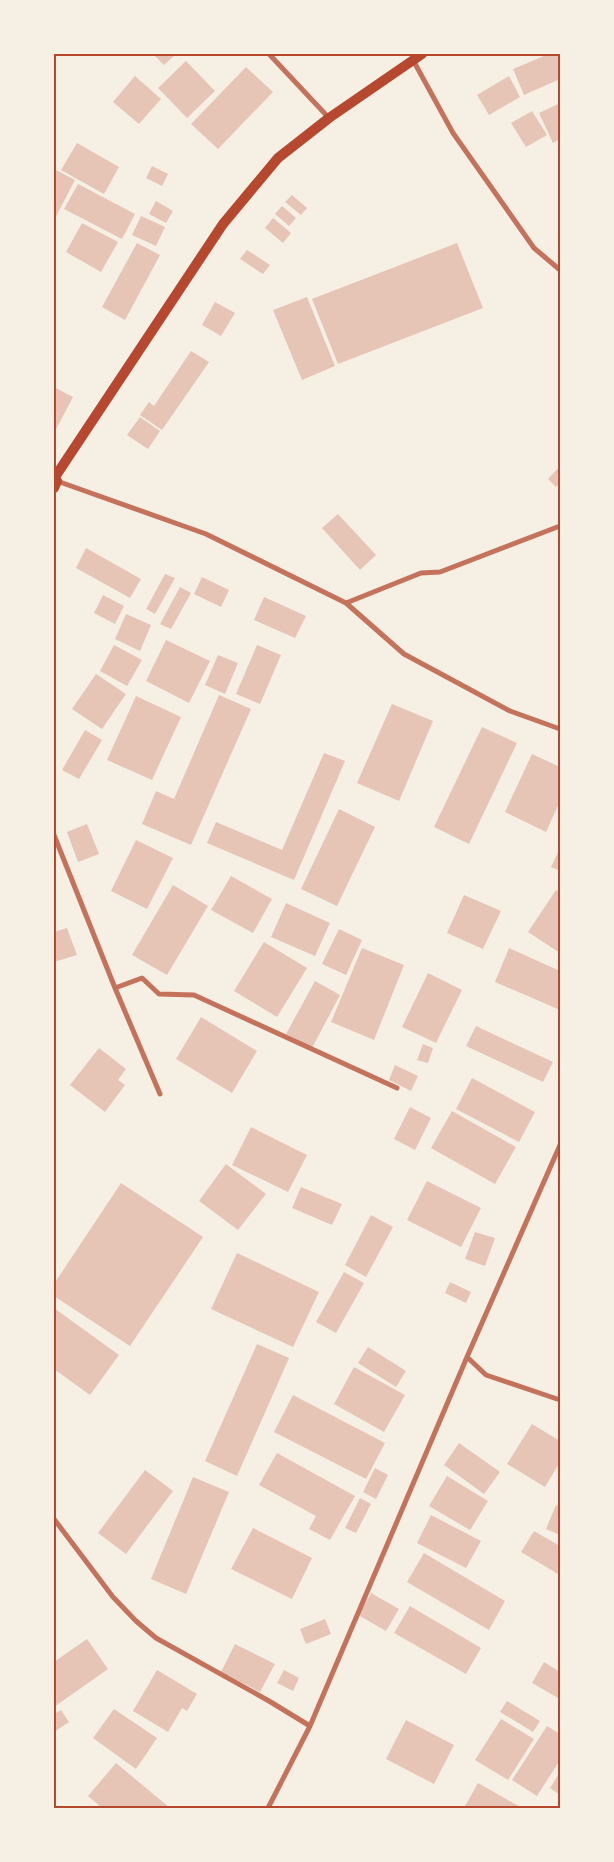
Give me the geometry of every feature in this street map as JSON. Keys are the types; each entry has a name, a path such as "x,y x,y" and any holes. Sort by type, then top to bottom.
{"main road":[{"path":"55,481 224,224 278,158 329,118 417,56"}],"street":[{"path":"269,54 329,118"},
{"path":"417,56 453,133 534,248 560,270"},
{"path":"55,481 206,534 346,603 404,654 510,711 560,729"},
{"path":"346,603 421,574 440,572 560,526"},
{"path":"54,835 160,1094"},
{"path":"115,988 142,978 159,994 194,995 397,1088"},
{"path":"268,1808 310,1726 467,1356 560,1145"},
{"path":"467,1356 486,1375 560,1400"},
{"path":"54,1519 113,1597 156,1638 270,1701 310,1726"}],"building":[{"path":"153,54 176,54 164,65"},
{"path":"544,54 560,54 560,79 524,95 513,69 544,56"},
{"path":"186,61 215,91 187,118 158,88"},
{"path":"246,67 273,92 218,149 191,124"},
{"path":"135,76 161,99 139,124 113,102"},
{"path":"509,76 520,97 489,115 477,95"},
{"path":"560,103 560,139 553,143 539,113"},
{"path":"532,111 547,135 526,147 511,123"},
{"path":"77,143 119,167 104,194 61,170"},
{"path":"152,166 168,174 162,186 146,178"},
{"path":"54,169 75,180 54,220"},
{"path":"78,184 135,214 122,239 64,209"},
{"path":"292,195 307,208 301,215 285,202"},
{"path":"156,201 173,211 166,223 149,214"},
{"path":"282,206 296,218 289,226 275,214"},
{"path":"141,216 165,227 156,246 132,235"},
{"path":"273,218 291,233 283,243 265,228"},
{"path":"82,223 118,242 101,272 66,252"},
{"path":"137,243 160,255 125,320 102,307"},
{"path":"457,243 483,308 338,364 312,299"},
{"path":"247,250 270,265 263,274 240,259"},
{"path":"307,297 335,366 302,380 273,310"},
{"path":"215,302 235,313 221,336 202,325"},
{"path":"191,351 209,362 162,430 140,415 149,402 154,406"},
{"path":"54,387 73,397 54,433"},
{"path":"140,417 160,431 148,449 127,435"},
{"path":"560,466 560,483 556,487 548,479"},
{"path":"338,514 376,555 360,570 322,528"},
{"path":"86,548 141,579 130,598 76,568"},
{"path":"165,574 175,578 155,614 146,609"},
{"path":"202,577 229,590 221,607 194,594"},
{"path":"180,587 191,593 171,629 160,624"},
{"path":"103,595 124,606 115,624 94,613"},
{"path":"264,597 306,616 295,638 254,620"},
{"path":"126,614 151,625 140,651 115,639"},
{"path":"166,640 210,661 189,703 146,681"},
{"path":"114,645 142,660 127,686 100,671"},
{"path":"257,645 281,655 260,704 236,694"},
{"path":"218,655 238,663 225,694 205,685"},
{"path":"96,674 126,694 102,729 72,709"},
{"path":"219,695 251,709 191,845 142,824 156,791 174,799"},
{"path":"136,696 181,717 152,780 107,760"},
{"path":"392,704 433,721 399,801 357,783"},
{"path":"482,727 517,743 469,844 434,827"},
{"path":"85,730 102,740 79,779 62,770"},
{"path":"324,753 345,761 294,880 207,843 216,822 282,850"},
{"path":"532,754 560,767 560,801 546,832 505,812"},
{"path":"339,809 375,827 337,906 301,889"},
{"path":"87,824 99,854 78,862 67,832"},
{"path":"136,840 173,858 147,909 111,891"},
{"path":"560,848 560,871 551,867"},
{"path":"231,876 272,899 253,933 211,910"},
{"path":"173,885 208,906 167,975 132,955"},
{"path":"556,890 560,892 560,953 528,932"},
{"path":"464,895 501,911 483,949 447,933"},
{"path":"286,903 330,923 315,956 271,937"},
{"path":"67,928 77,955 54,962 54,932"},
{"path":"339,929 362,940 346,975 322,964"},
{"path":"264,942 307,968 277,1017 234,991"},
{"path":"362,948 404,965 374,1040 331,1022"},
{"path":"509,948 560,971 560,1010 495,982"},
{"path":"428,973 462,990 436,1043 402,1027"},
{"path":"315,981 340,995 312,1048 286,1034"},
{"path":"201,1017 257,1051 232,1093 176,1059"},
{"path":"476,1026 553,1062 543,1082 466,1046"},
{"path":"423,1044 433,1048 428,1063 417,1060"},
{"path":"99,1048 126,1069 118,1080 125,1085 105,1112 70,1085"},
{"path":"395,1065 418,1076 411,1091 389,1080"},
{"path":"472,1078 535,1112 519,1142 456,1109"},
{"path":"410,1107 431,1118 415,1150 394,1139"},
{"path":"452,1111 516,1147 495,1184 431,1148"},
{"path":"251,1127 307,1155 288,1192 232,1165"},
{"path":"226,1164 266,1194 238,1230 199,1201"},
{"path":"427,1181 481,1208 461,1247 407,1220"},
{"path":"121,1183 203,1237 130,1346 54,1296 54,1284"},
{"path":"301,1187 342,1204 332,1225 292,1208"},
{"path":"371,1215 393,1227 366,1277 345,1265"},
{"path":"475,1232 495,1238 485,1266 465,1259"},
{"path":"237,1253 319,1292 293,1347 211,1309"},
{"path":"344,1272 364,1283 336,1333 316,1322"},
{"path":"450,1282 471,1292 466,1303 445,1293"},
{"path":"54,1308 119,1355 90,1395 54,1369"},
{"path":"257,1344 289,1358 237,1476 205,1461"},
{"path":"368,1347 406,1371 396,1387 358,1363"},
{"path":"354,1367 405,1395 384,1432 334,1404"},
{"path":"293,1395 385,1443 366,1479 274,1432"},
{"path":"532,1424 560,1441 560,1462 545,1487 507,1464"},
{"path":"459,1443 500,1472 484,1494 444,1465"},
{"path":"277,1453 355,1496 330,1540 309,1529 316,1516 259,1485"},
{"path":"375,1468 388,1475 376,1499 363,1492"},
{"path":"145,1470 173,1491 126,1554 98,1533"},
{"path":"447,1476 488,1501 470,1530 429,1506"},
{"path":"193,1477 229,1492 186,1594 151,1579"},
{"path":"360,1498 371,1504 356,1533 345,1528"},
{"path":"556,1505 560,1507 560,1535 546,1529"},
{"path":"431,1515 481,1541 466,1568 417,1543"},
{"path":"253,1528 312,1558 292,1599 231,1569"},
{"path":"534,1531 560,1546 560,1571 558,1574 521,1552"},
{"path":"424,1553 505,1601 489,1630 407,1582"},
{"path":"371,1593 399,1609 386,1631 358,1615"},
{"path":"410,1606 481,1648 466,1674 394,1633"},
{"path":"325,1619 331,1634 306,1644 300,1629"},
{"path":"87,1639 108,1669 54,1707 54,1662"},
{"path":"235,1644 275,1664 260,1692 221,1672"},
{"path":"544,1662 560,1672 560,1699 532,1683"},
{"path":"157,1670 197,1694 187,1711 182,1708 168,1732 133,1711"},
{"path":"284,1670 299,1678 293,1691 277,1683"},
{"path":"507,1701 540,1721 533,1732 500,1712"},
{"path":"114,1709 157,1738 136,1769 93,1738"},
{"path":"61,1710 69,1722 54,1732 54,1714"},
{"path":"501,1719 534,1739 508,1780 475,1760"},
{"path":"406,1720 454,1745 434,1784 386,1759"},
{"path":"547,1726 560,1734 560,1760 537,1796 512,1780"},
{"path":"116,1763 170,1808 102,1808 88,1796"},
{"path":"560,1772 560,1795 550,1788"},
{"path":"478,1783 522,1808 464,1808"}]}
